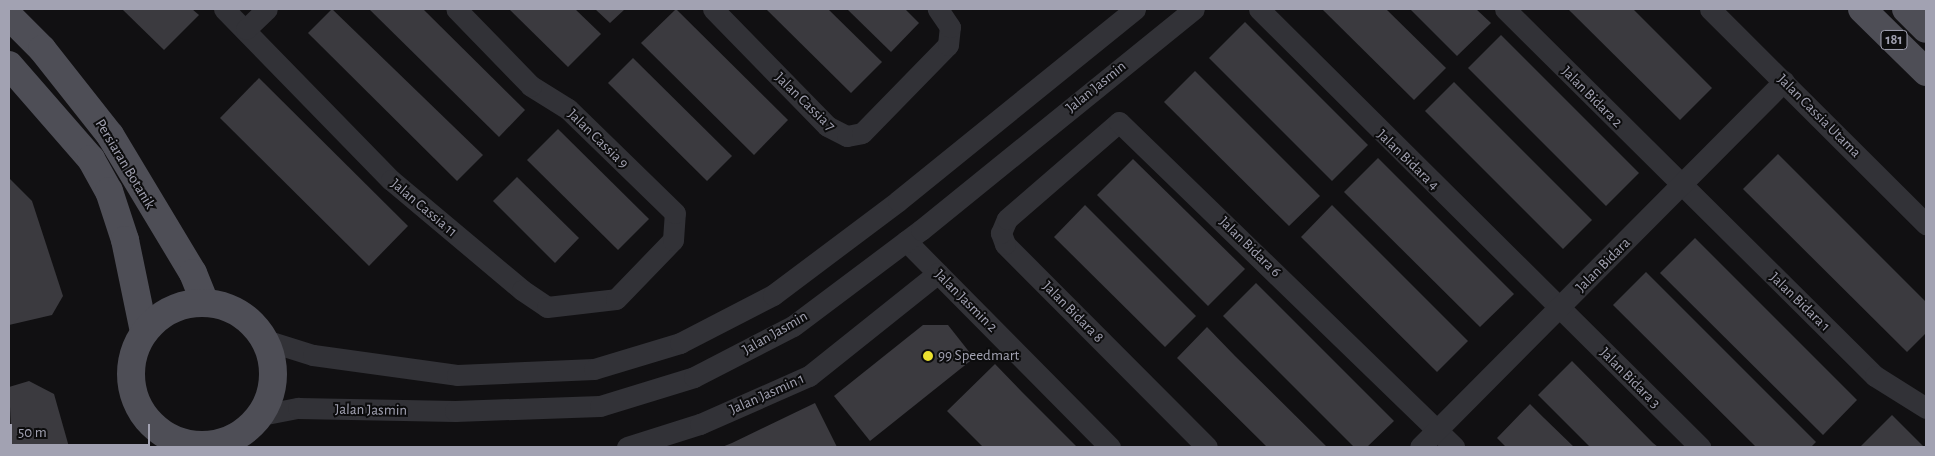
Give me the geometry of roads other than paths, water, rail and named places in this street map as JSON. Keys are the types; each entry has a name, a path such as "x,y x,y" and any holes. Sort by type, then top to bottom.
{"main road":[{"name":"181","path":"1862,9 1926,72"},
{"name":"181","path":"1906,9 1926,29"},
{"name":"Persiaran Botanik","path":"9,16 42,49 110,135 193,272 205,302"},
{"name":"Persiaran Botanik","path":"9,65 92,159 109,191 125,240 144,332"},
{"path":"139,407 151,424 180,441 207,445 225,444 261,415 271,391 273,365 265,340 240,313 205,302 182,305 160,315 144,332 130,368 139,407 153,447"}],"street":[{"name":"Jalan Cassia 11","path":"224,9 246,29 391,180 546,307 616,300 634,282"},
{"path":"246,29 267,9"},
{"name":"Jalan Cassia 9","path":"456,9 532,86 568,109 675,213 673,240 634,282"},
{"name":"Jalan Cassia 7","path":"713,9 837,133 862,132 948,45 950,27 938,9"},
{"path":"265,340 313,355 457,375 594,369 680,343 773,295 898,201 1135,9"},
{"name":"Jalan Jasmin","path":"261,415 298,408 455,412 600,406 694,378 793,326 906,241 1194,9"},
{"name":"Jalan Bidara 4","path":"1259,9 1560,308"},
{"name":"Jalan Bidara 2","path":"1505,9 1680,186"},
{"name":"Jalan Cassia Utama","path":"1710,9 1926,224"},
{"name":"Jalan Bidara","path":"1420,447 1784,81"},
{"name":"Jalan Bidara 6","path":"1058,174 1114,125 1125,126 1454,447"},
{"name":"Jalan Bidara 8","path":"1058,174 1007,219 1001,233 1005,244 1207,447"},
{"name":"Jalan Bidara 1","path":"1680,186 1875,376 1926,408"},
{"name":"Jalan Jasmin 2","path":"906,241 1110,447"},
{"name":"Jalan Jasmin 1","path":"627,447 700,424 809,376 938,273"},
{"name":"Jalan Bidara 3","path":"1560,308 1700,447"}],"place":[{"name":"99 Speedmart","path":"928,356"}]}
